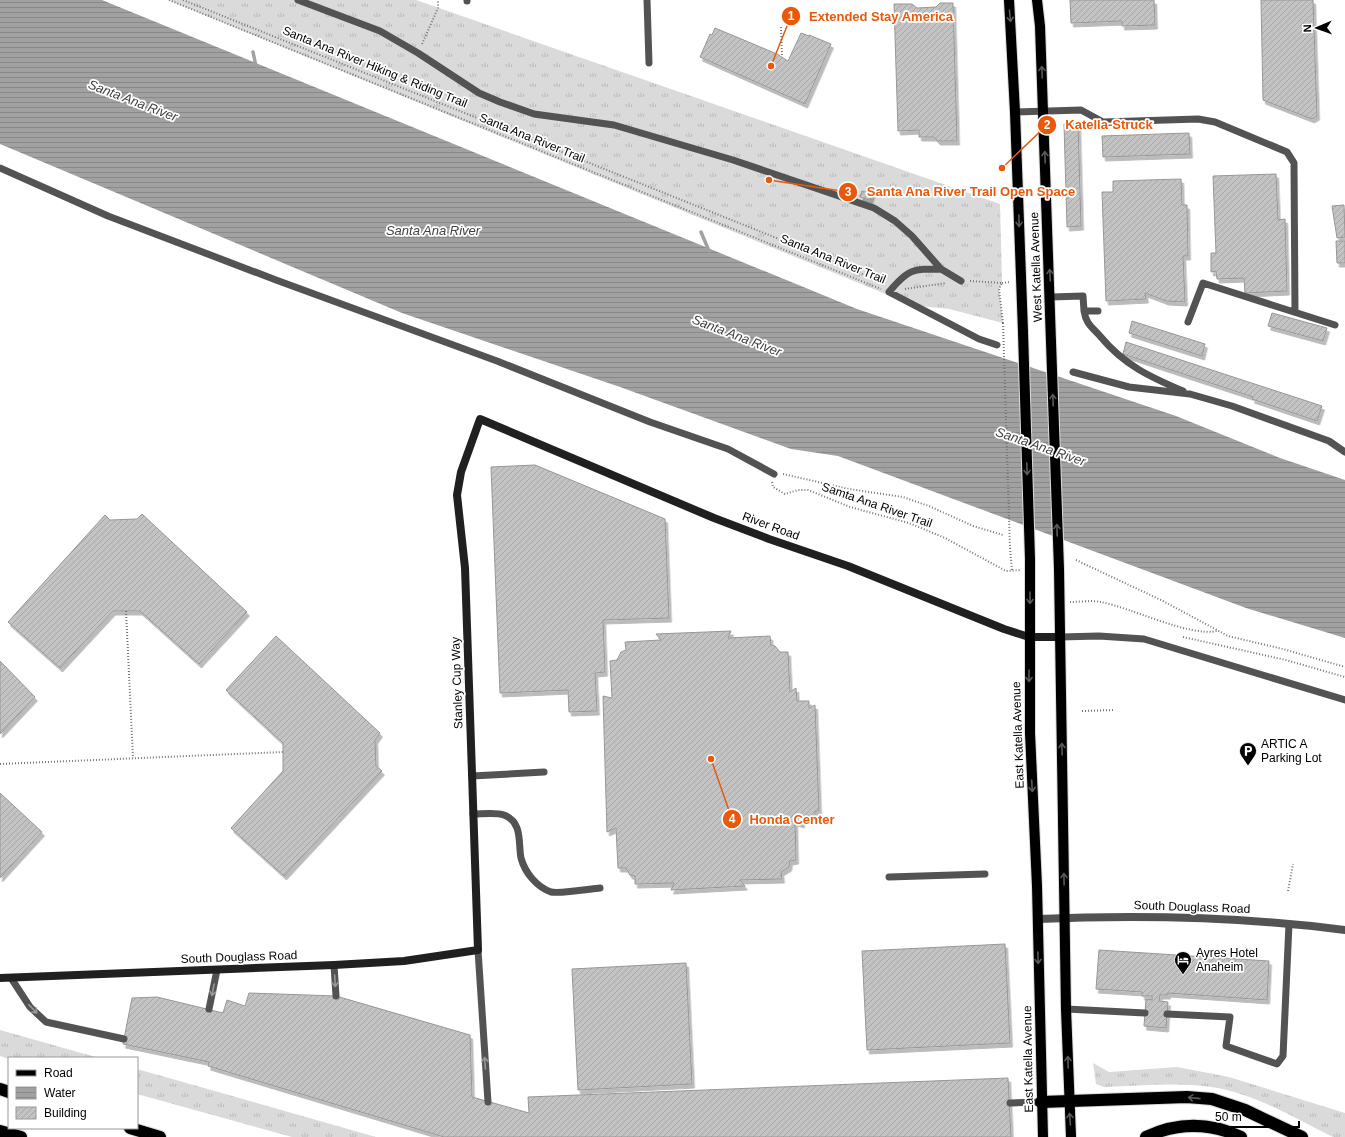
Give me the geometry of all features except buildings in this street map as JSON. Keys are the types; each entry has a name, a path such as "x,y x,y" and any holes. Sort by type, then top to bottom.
{"highway":[{"path":"1041,1102 1187,1097 1212,1099 1245,1110 1302,1137"},
{"path":"1146,1137 1162,1130 1190,1126 1218,1128 1241,1137"},
{"path":"133,1129 160,1137"},
{"path":"0,1131 21,1137"}],"main road":[{"name":"West Katella Avenue","path":"1009,0 1015,112 1023,332"},
{"name":"West Katella Avenue","path":"1038,0 1051,297 1059,602"},
{"name":"East Katella Avenue","path":"1023,332 1030,559 1030,733 1038,919 1043,1137"},
{"name":"River Road","path":"480,419 714,518 769,540 848,566 1004,630 1029,637 1060,637"},
{"name":"Stanley Cup Way","path":"478,950 465,568 457,495 461,472 480,419"},
{"path":"1059,602 1066,1009 1071,1137"},
{"name":"South Douglass Road","path":"0,978 404,961 478,950"}],"street":[{"name":"South Douglass Road","path":"1038,919 1139,917 1289,924 1345,930"}],"lane":[{"path":"298,0 380,31 418,53 479,93 500,102 534,114 614,125 733,160 874,208 894,221 912,236 941,269 961,282"},
{"path":"647,0 649,63"},
{"path":"1015,112 1080,110 1103,122 1198,119 1215,122 1287,152 1294,163 1296,312"},
{"path":"0,168 108,216 276,280 497,361 650,422 728,449 774,474"},
{"path":"941,269 916,269 902,277 889,292 979,339 997,345"},
{"path":"1188,322 1203,283 1335,325"},
{"path":"1051,297 1083,296 1086,320 1125,362 1147,376 1190,394 1232,406 1329,442 1345,452"},
{"path":"1084,311 1098,311"},
{"path":"1073,372 1129,387 1190,394"},
{"path":"1060,637 1099,636 1144,639 1345,700"},
{"path":"472,776 544,772"},
{"path":"474,814 504,815 513,820 519,830 521,859 529,875 538,885 552,892 600,888"},
{"path":"889,877 985,874"},
{"path":"1167,1014 1230,1017 1226,1046 1277,1064 1283,1056 1289,924"},
{"path":"478,950 488,1102"},
{"path":"334,965 336,996"},
{"path":"209,1009 217,970"},
{"path":"11,978 30,1007 46,1022 124,1039"},
{"path":"1066,1009 1145,1013"},
{"path":"1010,1103 1041,1102"}],"path":[{"name":"Santa Ana River Trail","path":"169,0 889,292"},
{"name":"Santa Ana River Hiking & Riding Trail","path":"184,0 774,237 887,285 889,292"},
{"path":"418,53 438,8 438,0"},
{"path":"781,26 782,56"},
{"name":"Samta Ana River Trail","path":"889,292 961,282 1002,283 999,289 1003,324 1012,571 1006,571 945,538 909,523 850,507 808,490 798,490 785,494 773,487 772,479 774,474 778,472 849,489 903,497 929,506 973,526 1003,535"},
{"path":"1076,560 1163,601 1217,631 1248,641 1284,649 1345,667"},
{"path":"1059,602 1100,602 1186,628 1208,632 1217,631"},
{"path":"126,611 133,758"},
{"path":"1182,637 1286,660 1345,677"},
{"path":"1082,711 1115,710"},
{"path":"0,764 283,752"},
{"path":"1288,891 1293,864"}],"green space":[{"path":"168,0 416,0 1000,204 1002,283 999,289 1003,323 949,309 910,305"},
{"path":"0,1030 95,1057 8,1057 8,1059 0,1056"},
{"path":"1093,1063 1109,1072 1177,1067 1229,1077 1345,1113 1345,1137 1333,1137 1274,1107 1227,1090 1184,1085 1104,1087 1096,1084"},
{"path":"138,1069 376,1137 292,1137 138,1094"}],"water":[{"name":"Santa Ana River","path":"0,0 102,0 857,309 1176,416 1280,458 1345,480 1345,638 1246,608 838,456 791,449 620,387 402,313 0,144"}],"waterway":[{"path":"253,52 256,66"},
{"path":"701,232 709,251"}],"place":[{"name":"Extended Stay America","path":"771,66"},
{"name":"Katella-Struck","path":"1002,168"},
{"name":"Santa Ana River Trail Open Space","path":"769,180"},
{"name":"Honda Center","path":"711,759"},
{"name":"ARTIC A Parking Lot","path":"1248,766"},
{"name":"Ayres Hotel Anaheim","path":"1183,975"}]}
